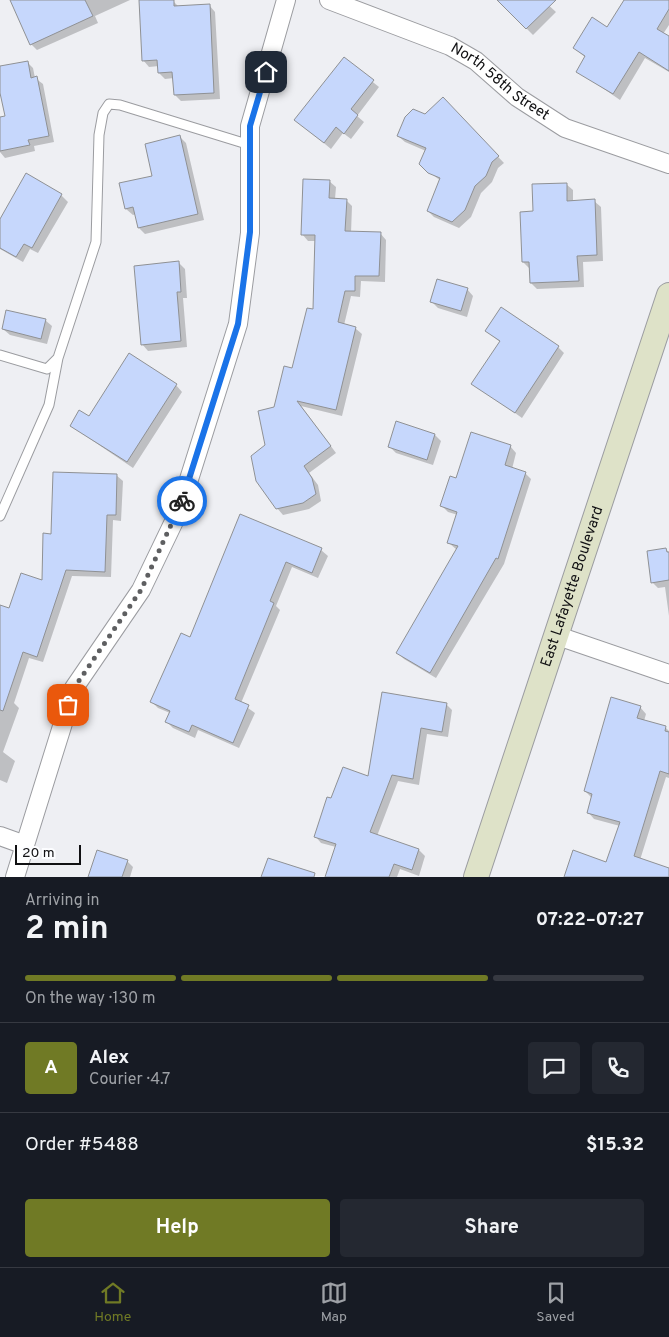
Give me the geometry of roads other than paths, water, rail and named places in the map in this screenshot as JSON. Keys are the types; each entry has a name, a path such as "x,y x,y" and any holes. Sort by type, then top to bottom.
{"street":[{"path":"14,877 74,688 141,590 179,511 238,324 250,232 250,126 286,0"},
{"name":"North 58th Street","path":"329,0 450,46 476,61 517,97 565,128 669,164"},
{"name":"East Lafayette Boulevard","path":"476,877 555,635 668,303"},
{"path":"555,635 669,674"},
{"path":"0,836 25,845"}],"lane":[{"path":"0,516 49,405 58,358 96,242 99,135 103,113 109,104 120,105 250,145"},
{"path":"0,355 47,369 58,358"}]}
